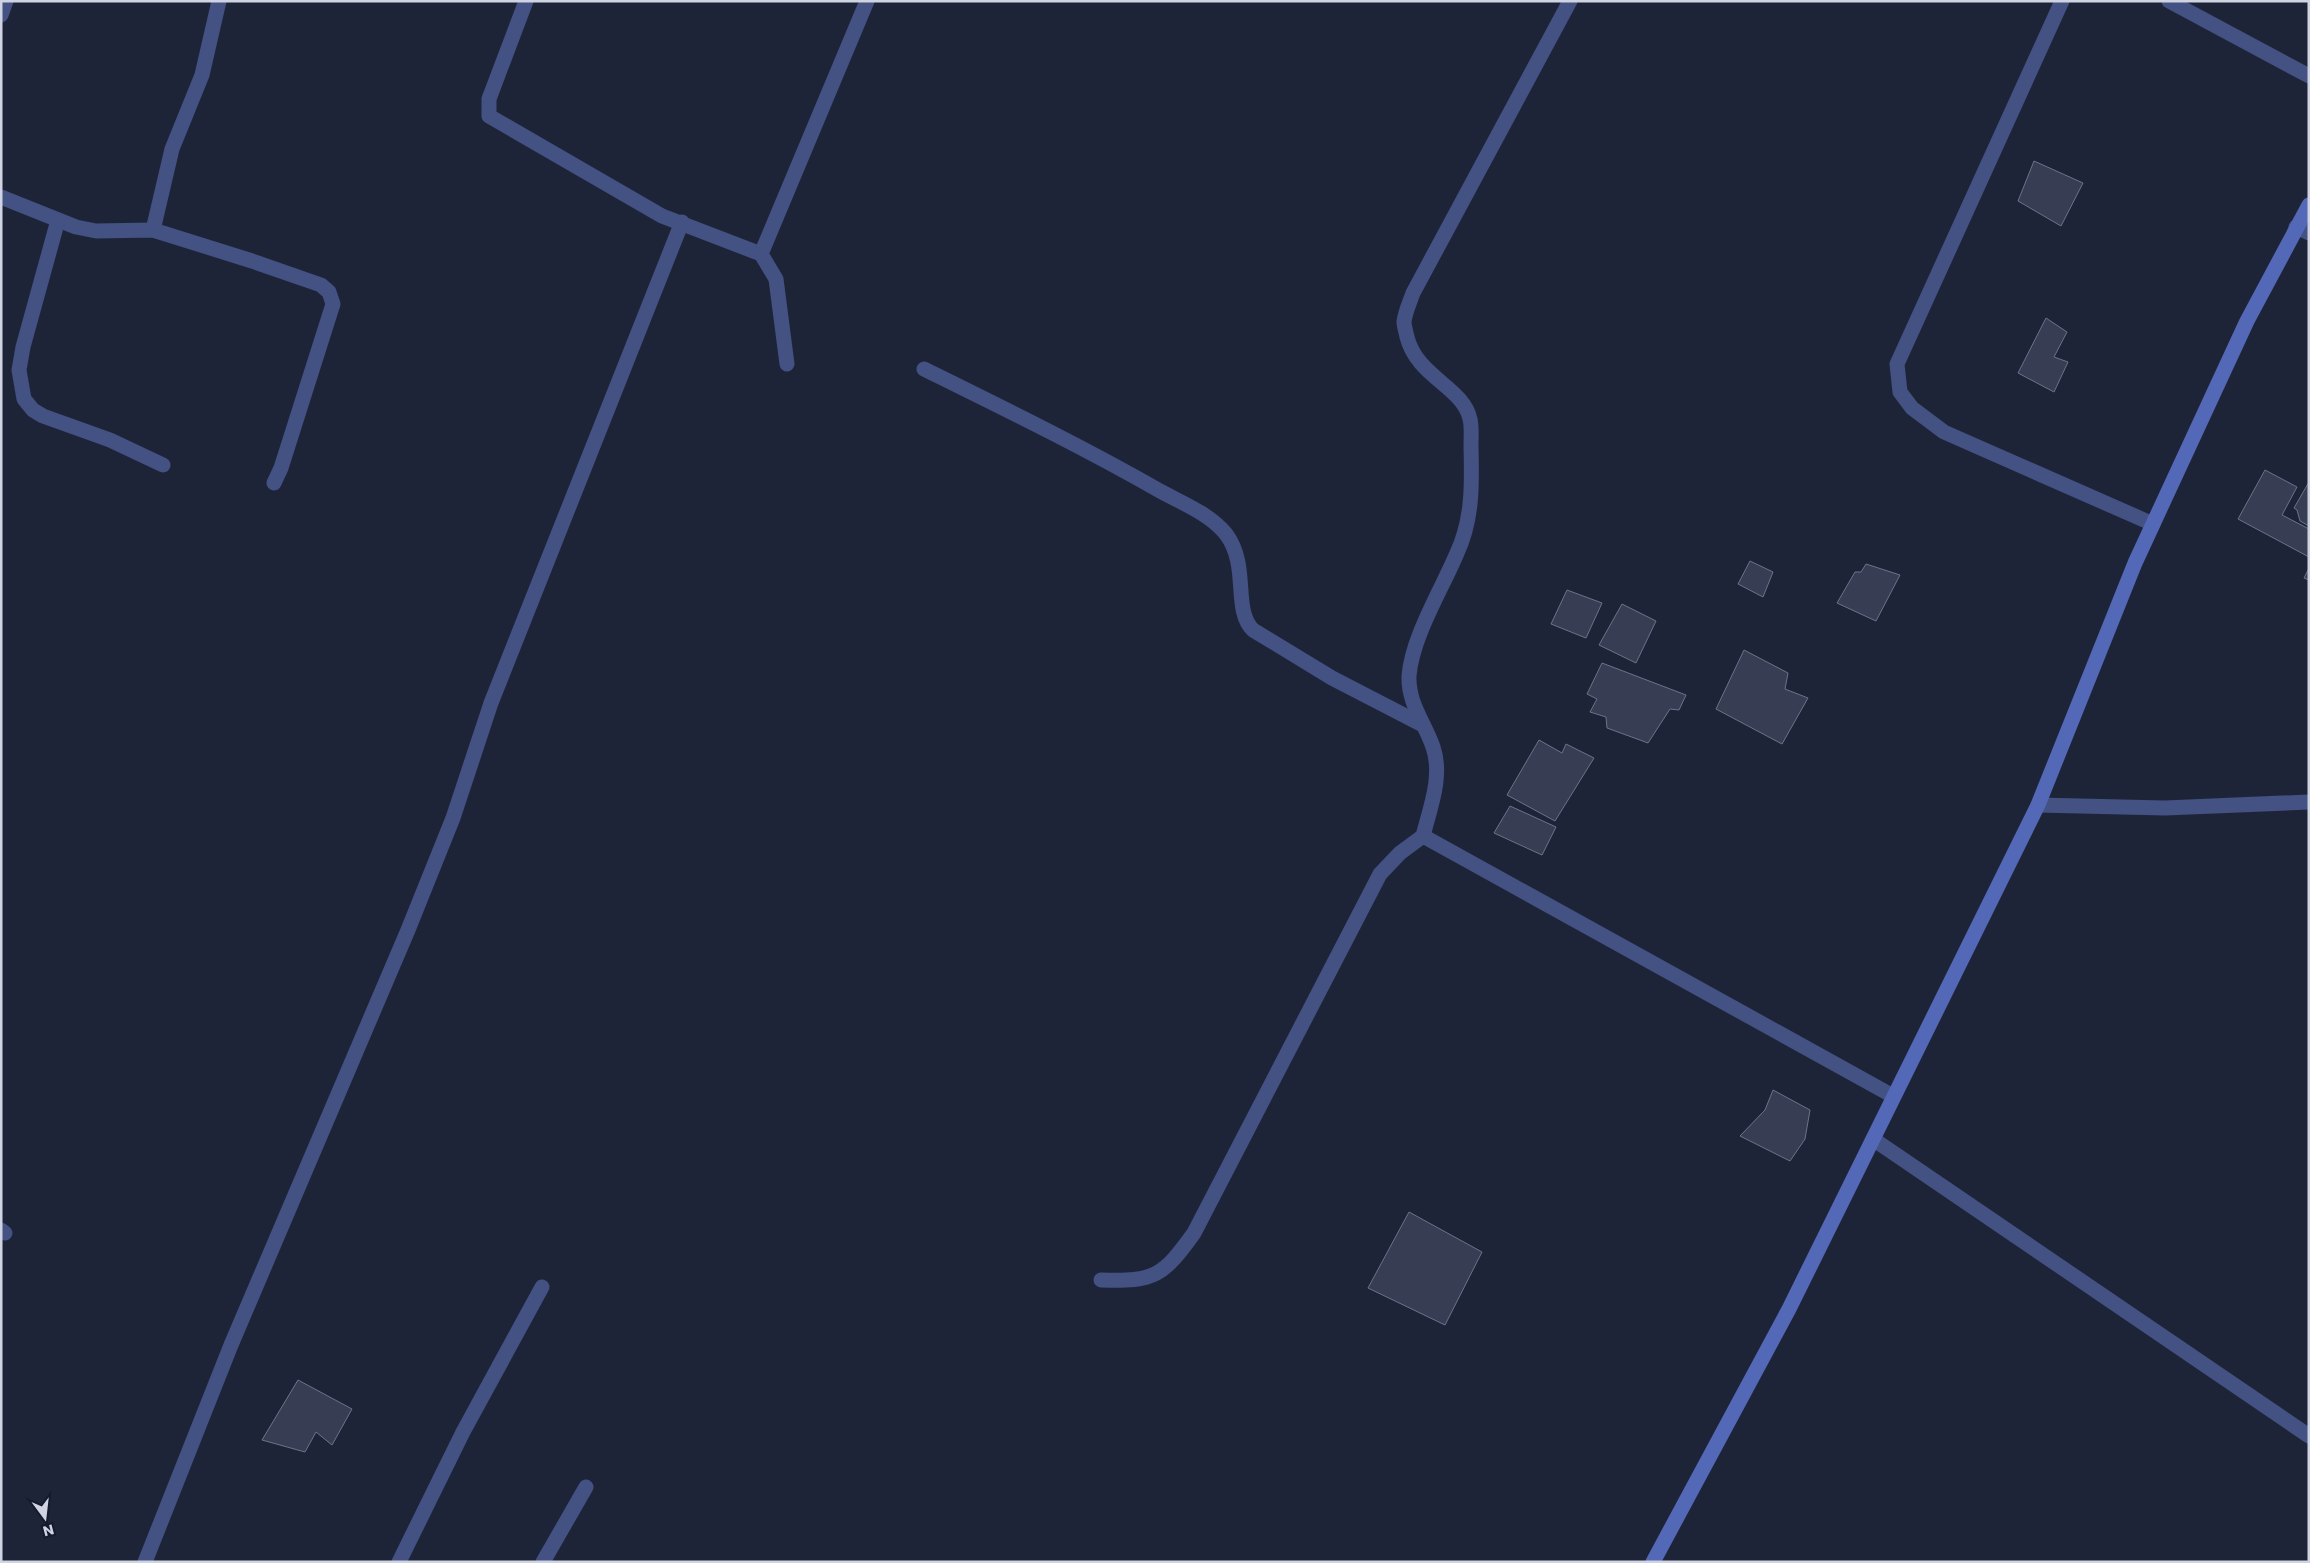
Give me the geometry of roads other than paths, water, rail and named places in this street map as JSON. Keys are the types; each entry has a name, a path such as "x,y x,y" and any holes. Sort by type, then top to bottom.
{"street":[{"path":"1,14 6,1"},
{"path":"153,230 172,150 202,74 219,1"},
{"path":"526,1 489,100 488,116 662,216 682,222 761,254 776,279 787,364"},
{"path":"761,254 867,1"},
{"path":"1101,1280 1136,1281 1157,1274 1176,1257 1194,1232 1380,874 1400,853 1423,836 1437,774 1433,748 1412,703 1409,676 1417,644 1431,608 1458,552 1465,530 1471,506 1471,438 1470,418 1459,398 1421,366 1409,343 1404,323 1413,293 1570,1"},
{"path":"2062,1 1897,364 1900,392 1912,408 1944,432 2153,524"},
{"path":"2169,1 2309,76"},
{"path":"1,197 58,220 96,231 153,230 252,260 321,286 332,297 333,304 282,468 274,483"},
{"path":"1653,1562 1790,1309 2038,804 2135,563 2247,321 2303,230 2309,205"},
{"path":"58,220 23,346 19,370 24,399 34,410 43,416 110,440 163,465"},
{"path":"144,1562 231,1345 408,930 453,818 491,703 682,222"},
{"path":"924,369 1124,470 1215,522 1235,550 1241,568 1242,611 1245,622 1253,630 1332,678 1421,724"},
{"path":"2038,804 2165,808 2309,802"},
{"path":"1423,836 1894,1096"},
{"path":"1873,1139 2309,1436"},
{"path":"399,1562 463,1432 542,1287"},
{"path":"544,1562 586,1487"}]}
